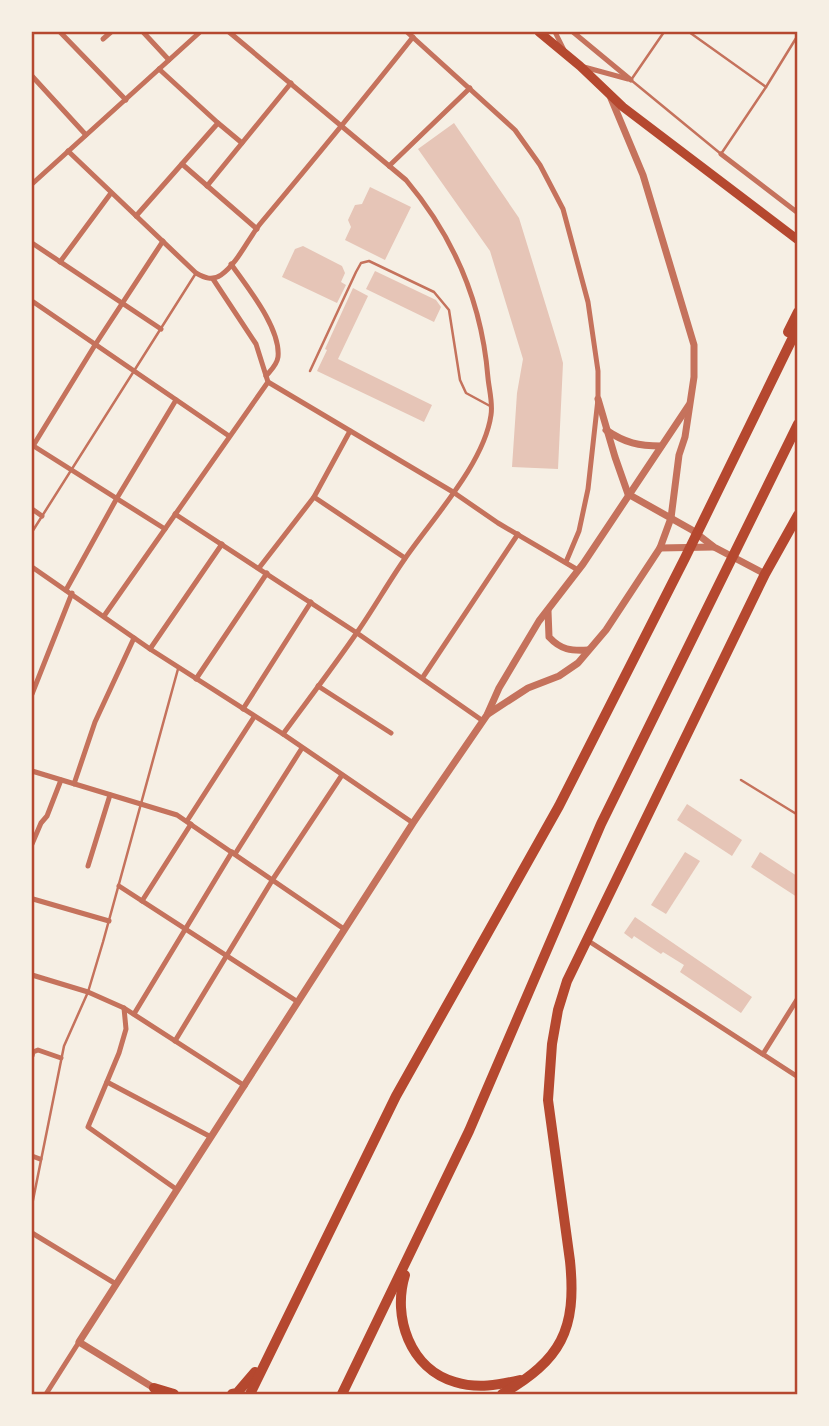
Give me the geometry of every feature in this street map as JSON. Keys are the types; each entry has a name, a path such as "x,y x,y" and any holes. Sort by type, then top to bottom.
{"highway":[{"path":"250,1395 396,1096 559,806 797,312"},
{"path":"613,696 685,558 797,327"},
{"path":"342,1395 469,1131 601,824 797,424"},
{"path":"653,715 729,579 797,439"},
{"path":"502,1395 545,1365 558,1348 571,1310 573,1287 548,1100 548,1075 558,1010 567,981 765,574 797,515"},
{"path":"436,1200 404,1278 399,1301 401,1319 413,1350 437,1375 455,1382 476,1386 500,1385 530,1378"},
{"path":"232,1395 251,1378 286,1320"},
{"path":"158,1391 174,1395"}],"main road":[{"path":"539,32 567,54 610,96 797,240"}],"street":[{"path":"60,32 126,100"},
{"path":"103,39 111,32"},
{"path":"143,32 169,60"},
{"path":"33,179 201,32"},
{"path":"229,32 343,125 406,180 422,200 455,253 477,307 486,351 491,407 481,447 453,492 405,558 357,633 283,734"},
{"path":"407,32 515,130 540,165 563,209 588,302 598,370 598,399 588,489 579,531 566,562"},
{"path":"555,32 567,54"},
{"path":"573,32 631,80"},
{"path":"68,151 196,273 204,278 214,279 223,274 413,37"},
{"path":"580,66 631,80"},
{"path":"159,69 242,143"},
{"path":"32,76 86,135"},
{"path":"207,186 291,83"},
{"path":"389,166 470,88"},
{"path":"485,718 528,688 559,676 578,663 606,630 660,548 671,519 694,377 694,345 643,175 610,96"},
{"path":"136,216 218,123"},
{"path":"721,154 797,212"},
{"path":"182,164 257,229"},
{"path":"60,262 111,193"},
{"path":"163,241 32,446 164,529"},
{"path":"32,243 161,329"},
{"path":"104,615 229,436 278,358 269,323 231,264"},
{"path":"214,279 256,344 267,379 578,570"},
{"path":"32,301 229,436"},
{"path":"598,399 628,495 765,574"},
{"path":"32,694 69,591 117,498 176,400"},
{"path":"46,1395 413,822 485,718 499,688 548,610 689,405"},
{"path":"606,429 620,440 639,446 661,446"},
{"path":"259,568 314,498 351,431"},
{"path":"314,498 405,558"},
{"path":"32,509 42,516"},
{"path":"175,514 485,718"},
{"path":"423,677 518,534"},
{"path":"150,649 222,544"},
{"path":"660,548 714,547"},
{"path":"32,567 150,649 413,822"},
{"path":"196,679 267,573"},
{"path":"243,709 311,602"},
{"path":"548,610 549,636 557,645 569,651 588,650"},
{"path":"74,784 95,722 134,638"},
{"path":"318,686 391,733"},
{"path":"142,901 254,717"},
{"path":"134,1014 302,748"},
{"path":"32,771 177,815 344,929"},
{"path":"176,1041 273,879 342,775"},
{"path":"32,844 47,816 61,780"},
{"path":"88,866 110,795"},
{"path":"119,886 298,1002"},
{"path":"33,899 109,921"},
{"path":"587,940 797,1077"},
{"path":"32,975 88,992 124,1008 245,1086"},
{"path":"763,1054 797,998"},
{"path":"124,1008 126,1029 88,1128 176,1189"},
{"path":"32,1056 33,1052 38,1050 61,1058"},
{"path":"107,1082 211,1137"},
{"path":"32,1156 40,1159"},
{"path":"32,1233 116,1284"},
{"path":"79,1342 158,1391"}],"lane":[{"path":"664,32 631,80 721,154 797,36"},
{"path":"689,32 766,88"},
{"path":"310,371 356,272 361,264 369,261 434,292 449,310 460,380 466,393 491,407"},
{"path":"32,532 196,273"},
{"path":"32,1205 64,1046 88,992 178,667"},
{"path":"741,780 797,815"},
{"path":"32,1393 40,1395"}],"building":[{"path":"454,123 519,218 559,348 563,363 558,469 512,467 517,393 523,359 490,251 418,149"},
{"path":"370,187 411,207 385,260 345,240 351,227 348,220 355,205 362,204"},
{"path":"303,246 342,266 345,273 341,282 346,285 337,303 282,277 295,249"},
{"path":"375,271 436,300 441,307 434,322 366,289"},
{"path":"353,288 368,296 338,359 432,405 424,422 317,371"},
{"path":"687,804 742,840 732,856 677,820"},
{"path":"685,852 700,861 666,914 651,905"},
{"path":"760,852 797,876 797,897 751,867"},
{"path":"635,917 752,997 741,1013 680,972 684,965 624,933"}]}
